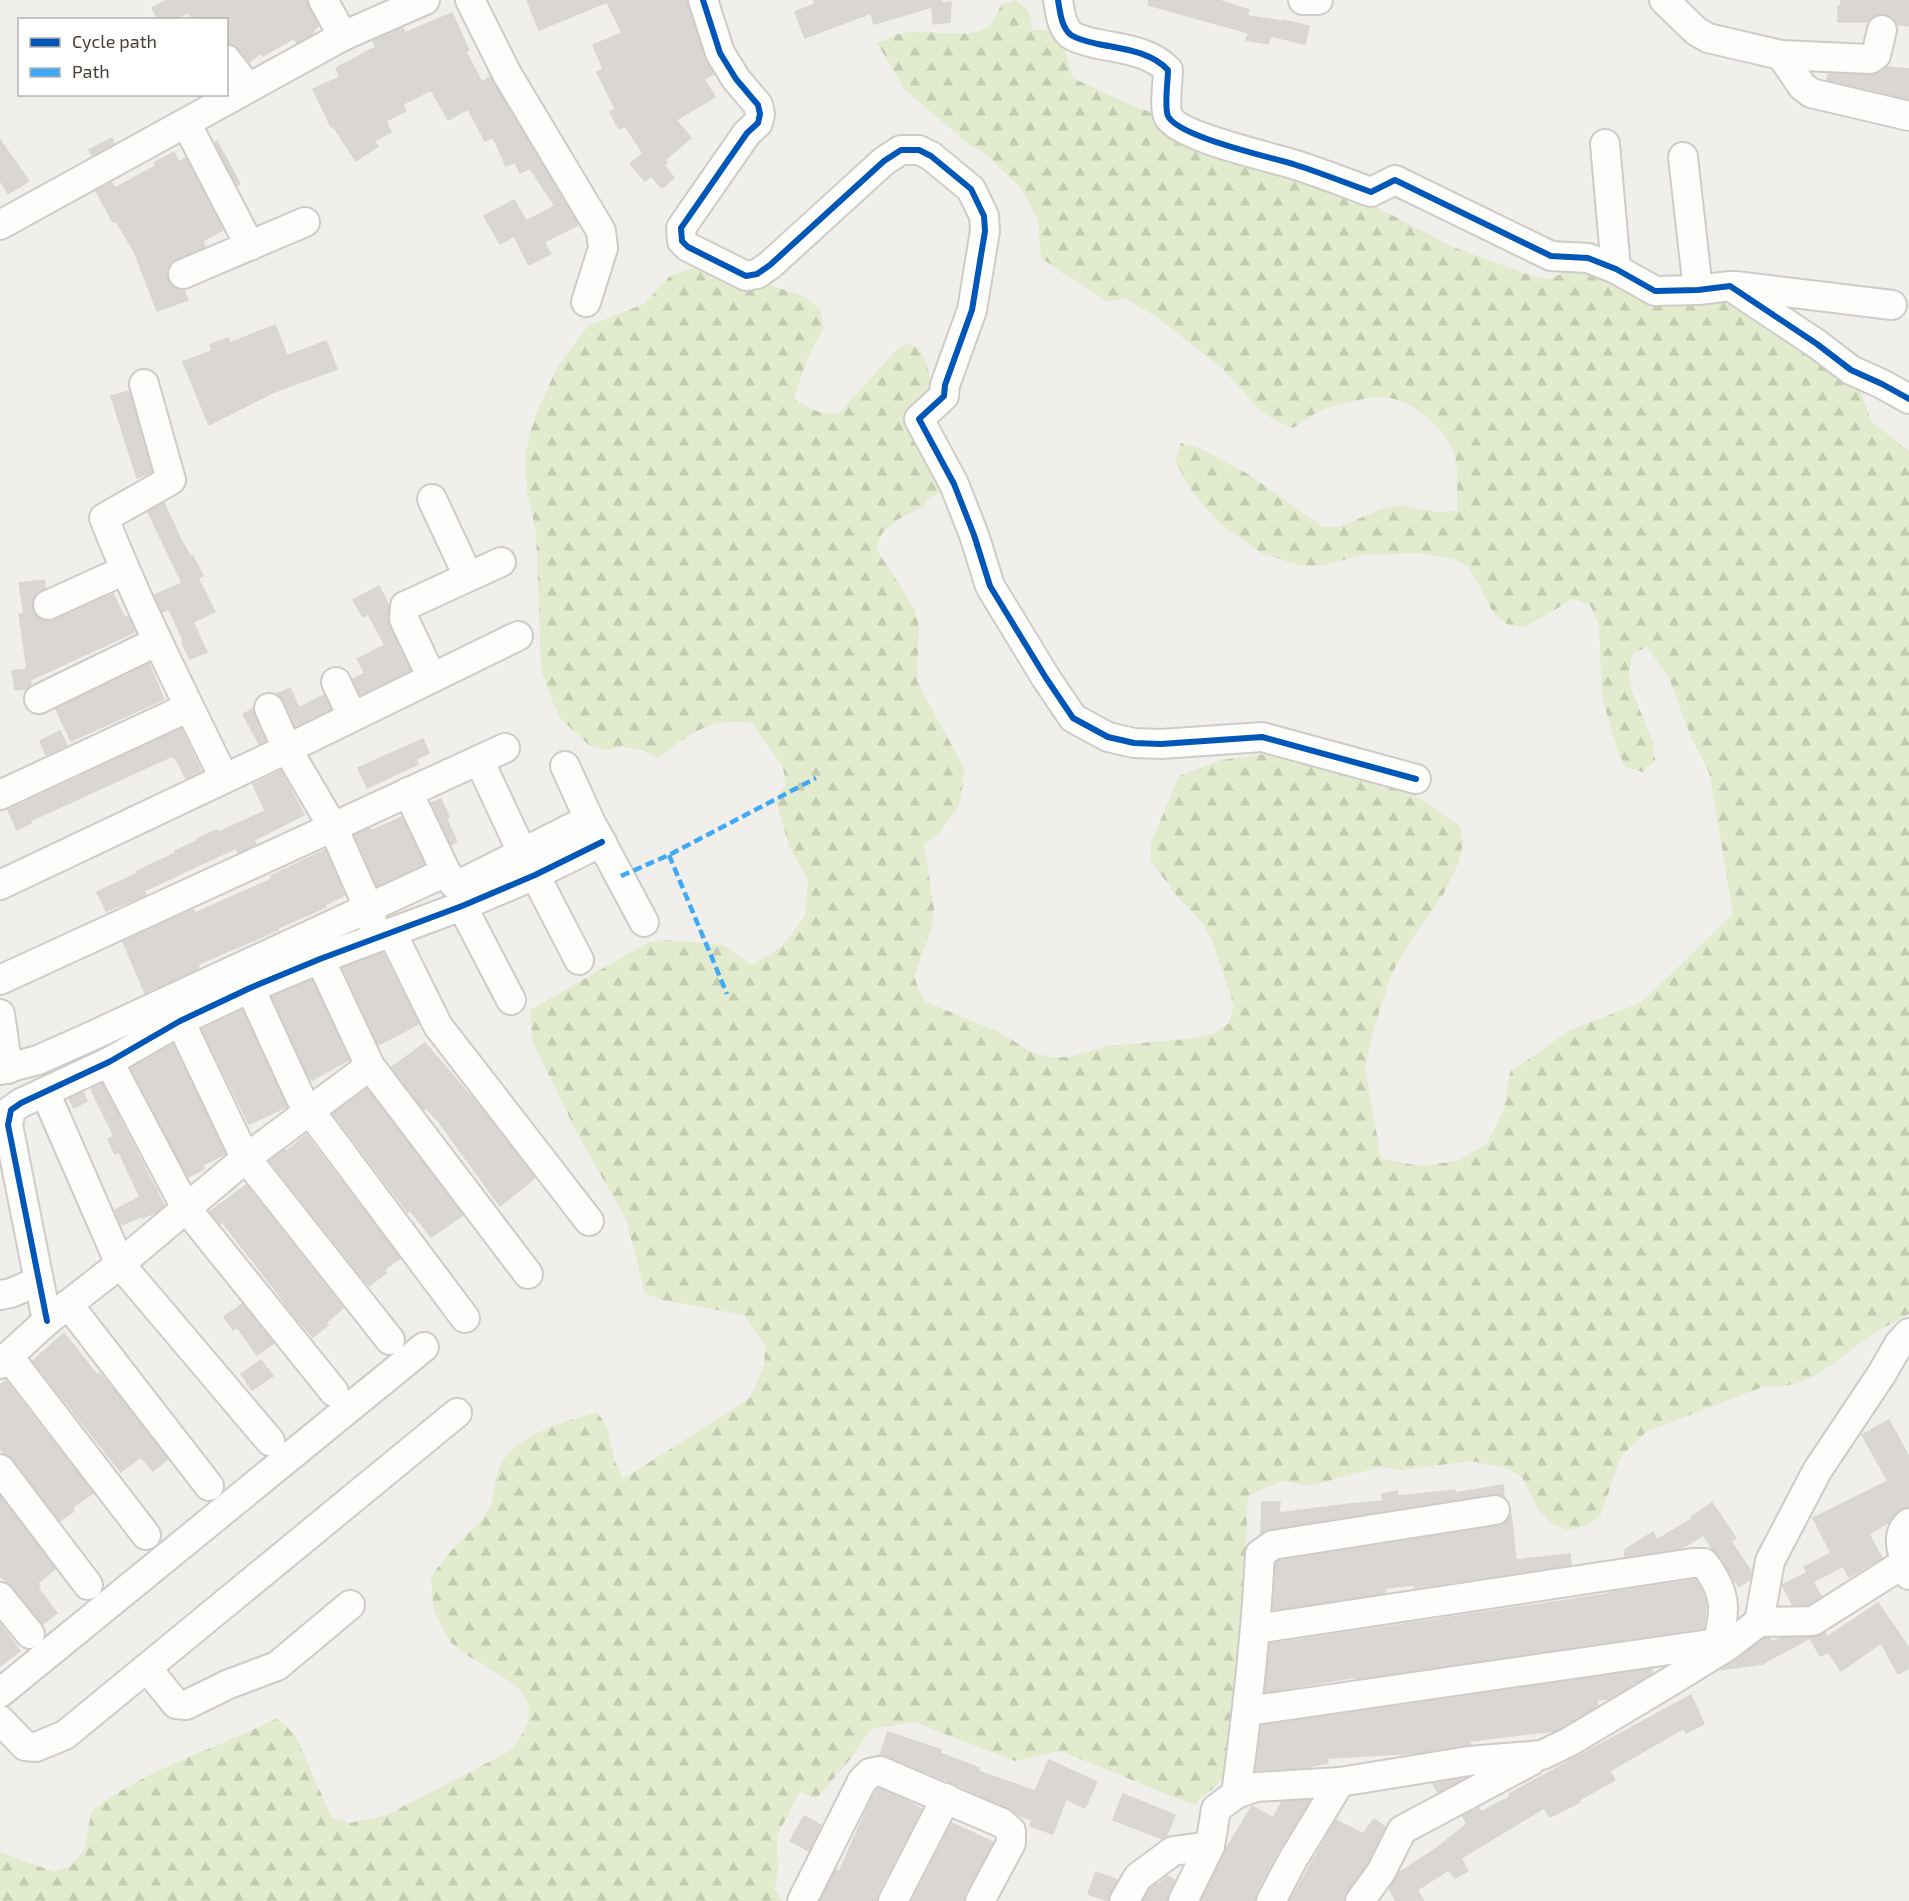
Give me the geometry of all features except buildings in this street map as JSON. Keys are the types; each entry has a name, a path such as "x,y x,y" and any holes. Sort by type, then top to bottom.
{"street":[{"path":"323,0 343,36"},
{"path":"0,225 343,36 425,0"},
{"path":"470,0 507,74 601,231 603,248 586,302"},
{"path":"703,0 720,53 736,79 758,105 760,114 758,123 747,133 681,228 682,241 688,247 746,276 757,274 770,265 884,161 901,150 920,150 931,156 971,189 978,201 984,216 985,231 972,310 945,385 944,396 919,419 954,484 974,535 990,586 1073,718 1108,737 1134,743 1161,744 1262,737 1416,779"},
{"path":"1058,0 1063,23 1070,34 1084,41 1133,51 1159,61 1168,70 1166,108 1168,116 1175,125 1201,137 1298,165 1371,192 1395,180 1551,256 1588,258 1616,269 1655,291 1698,290 1730,286 1901,310"},
{"path":"1303,0 1318,0"},
{"path":"1665,0 1696,31 1708,38 1781,55 1870,59 1876,55 1882,30"},
{"path":"1781,55 1802,86 1811,93 1909,116"},
{"path":"228,62 248,88"},
{"path":"186,123 250,246"},
{"path":"1605,144 1616,269"},
{"path":"1683,158 1698,290"},
{"path":"183,274 304,222"},
{"path":"1854,282 1901,310"},
{"path":"1730,286 1817,344 1851,370 1909,399"},
{"path":"144,384 171,480 104,518 156,642 224,778"},
{"path":"432,498 468,576"},
{"path":"432,678 404,620 403,610 408,603 501,562"},
{"path":"48,605 124,570"},
{"path":"0,885 518,636"},
{"path":"39,699 156,642"},
{"path":"336,682 352,716"},
{"path":"0,795 189,707"},
{"path":"269,708 287,749 333,827 369,909 438,1026 589,1221"},
{"path":"0,980 492,754 529,864 579,960"},
{"path":"566,766 595,831 644,922"},
{"path":"408,792 452,883 456,885 529,864"},
{"path":"210,1486 58,1313 39,1281 8,1171 8,1125 12,1110 21,1103 109,1062 180,1021 250,988 462,906 529,864 595,831"},
{"path":"0,1014 4,1070 38,1060 76,1043 446,872"},
{"path":"462,906 511,1000"},
{"path":"320,959 370,1066 528,1274"},
{"path":"250,988 309,1110 465,1318"},
{"path":"180,1021 246,1158 390,1340"},
{"path":"109,1062 186,1208 334,1392"},
{"path":"146,1535 4,1360 246,1158 370,1066"},
{"path":"45,1092 120,1264 270,1441"},
{"path":"0,1279 39,1281"},
{"path":"0,1295 11,1293 39,1281"},
{"path":"1759,1622 1770,1561 1817,1471 1899,1344 1909,1333"},
{"path":"0,1693 424,1347"},
{"path":"0,1720 25,1746 36,1747 65,1735 457,1413"},
{"path":"0,1469 88,1585"},
{"path":"1236,1794 1248,1712 1260,1554 1273,1545 1495,1510"},
{"path":"1367,1898 1402,1830 1569,1742 1759,1622 1813,1621 1907,1569 1900,1535 1909,1523"},
{"path":"1256,1629 1704,1563 1717,1581 1723,1599 1721,1631 1723,1644"},
{"path":"0,1597 30,1635"},
{"path":"147,1668 176,1704 186,1705 229,1684 277,1666 350,1605"},
{"path":"1248,1712 1723,1644"},
{"path":"1183,1901 1210,1846 1216,1809 1236,1794 1256,1787 1340,1782 1469,1761 1542,1755"},
{"path":"802,1901 862,1781 870,1773 880,1771 1002,1823 1011,1831 1011,1843 990,1897"},
{"path":"1271,1901 1292,1861 1340,1782"},
{"path":"893,1901 946,1798"},
{"path":"1124,1901 1138,1877 1173,1851 1210,1846"}],"green space":[{"path":"1016,0 1029,12 1032,30 1050,30 1063,43 1073,78 1135,107 1173,119 1304,169 1453,247 1532,276 1551,279 1568,270 1604,269 1684,300 1772,306 1859,387 1871,421 1909,451 1909,1314 1876,1332 1835,1363 1810,1378 1781,1386 1765,1386 1646,1432 1621,1456 1600,1517 1585,1526 1567,1530 1551,1523 1538,1509 1522,1477 1507,1468 1471,1461 1400,1470 1381,1467 1309,1486 1281,1481 1248,1496 1242,1629 1229,1767 1216,1786 1193,1805 1061,1751 1015,1761 914,1722 871,1729 851,1758 816,1799 800,1791 777,1836 778,1871 775,1889 782,1901 0,1901 0,1852 54,1872 72,1865 84,1849 92,1811 136,1782 277,1718 295,1735 332,1818 350,1823 387,1815 510,1751 525,1730 529,1712 526,1698 502,1676 451,1642 435,1610 431,1577 490,1507 498,1471 505,1459 526,1439 569,1420 597,1412 607,1427 615,1462 623,1479 750,1398 764,1365 765,1346 744,1315 662,1300 645,1293 626,1219 578,1135 532,1041 530,1010 649,942 667,940 723,945 752,965 782,946 805,916 808,880 789,846 776,800 786,785 783,767 751,722 718,723 701,729 658,758 642,750 624,747 607,750 590,746 561,719 541,669 536,531 527,492 525,456 534,418 558,366 588,326 644,304 670,276 695,267 729,271 805,297 820,309 824,328 807,359 794,399 816,411 828,414 840,412 899,347 908,343 920,349 928,367 936,426 965,479 929,498 924,506 897,520 883,532 876,548 915,610 919,627 917,681 965,770 959,806 938,834 924,844 934,908 932,926 914,977 924,1001 1001,1033 1033,1053 1051,1057 1069,1057 1108,1046 1196,1038 1214,1033 1229,1023 1234,1005 1211,938 1202,922 1176,895 1151,861 1151,843 1179,776 1221,760 1288,751 1399,784 1460,826 1463,843 1459,862 1443,895 1411,940 1392,973 1373,1031 1365,1068 1381,1158 1419,1166 1457,1161 1487,1144 1504,1109 1510,1072 1570,1030 1642,1002 1733,914 1709,772 1691,737 1669,678 1647,647 1633,653 1629,671 1631,689 1653,742 1655,760 1643,772 1626,767 1618,752 1602,697 1599,625 1590,605 1573,599 1525,627 1507,624 1494,614 1469,567 1453,559 1416,553 1362,555 1324,565 1301,566 1263,554 1220,524 1194,494 1175,461 1181,443 1200,448 1248,474 1323,527 1340,527 1381,509 1400,505 1437,512 1457,511 1456,461 1450,445 1435,425 1414,408 1391,398 1374,397 1330,407 1293,428 1276,421 1260,410 1222,368 1155,316 1125,298 1108,302 1041,258 1038,220 1021,188 986,154 970,145 904,89 877,43 903,33 958,34 978,31 991,24 1001,5"}],"marked path":[{"path":"621,876 669,855 816,778"},
{"path":"669,855 727,994"}],"cycle path":[{"path":"703,0 720,53 736,79 758,105 760,114 758,123 747,133 681,228 682,241 688,247 746,276 757,274 770,265 884,161 901,150 919,150 931,156 971,189 984,216 985,231 972,310 945,385 944,396 919,419 954,484 974,535 990,586 1073,718 1108,737 1134,743 1161,744 1262,737 1416,779"},
{"path":"1058,0 1063,23 1071,35 1088,42 1144,55 1168,70 1166,100 1168,116 1175,124 1206,139 1305,168 1371,192 1395,180 1551,256 1588,258 1616,269 1655,291 1698,290 1730,286 1817,344 1851,370 1909,399"},
{"path":"47,1321 8,1125 11,1110 21,1103 109,1062 180,1021 250,988 462,906 535,875 602,842"}]}
